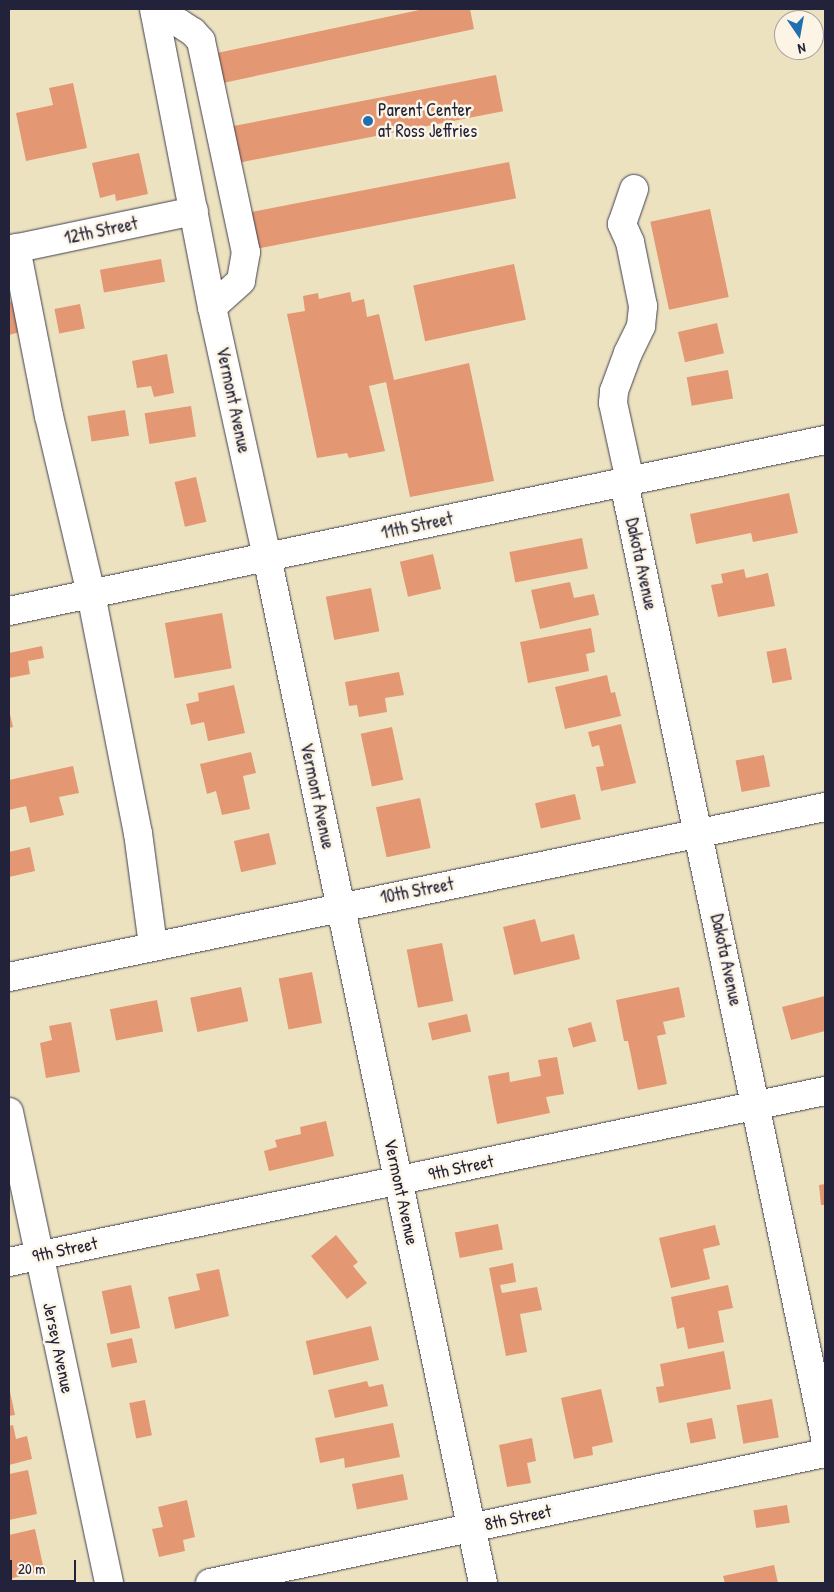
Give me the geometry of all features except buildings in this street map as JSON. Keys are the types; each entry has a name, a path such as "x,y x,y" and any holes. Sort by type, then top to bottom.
{"street":[{"name":"Vermont Avenue","path":"154,11 212,306 268,557 483,1583"},
{"path":"154,11 179,22 193,32 201,41 246,252 241,281 212,306"},
{"name":"Dakota Avenue","path":"634,189 622,224 630,242 643,306 641,326 628,352 614,391 613,403 627,482 825,1437"},
{"name":"12th Street","path":"12,249 194,211"},
{"path":"12,249 91,594 138,833 153,946"},
{"name":"11th Street","path":"9,611 825,440"},
{"name":"10th Street","path":"9,976 340,906 700,834 825,806"},
{"name":"9th Street","path":"9,1262 825,1091"},
{"name":"Jersey Avenue","path":"9,1112 108,1583"},
{"name":"8th Street","path":"210,1583 825,1453"}],"place":[{"name":"Parent Center at Ross Jeffries","path":"368,121"}]}
